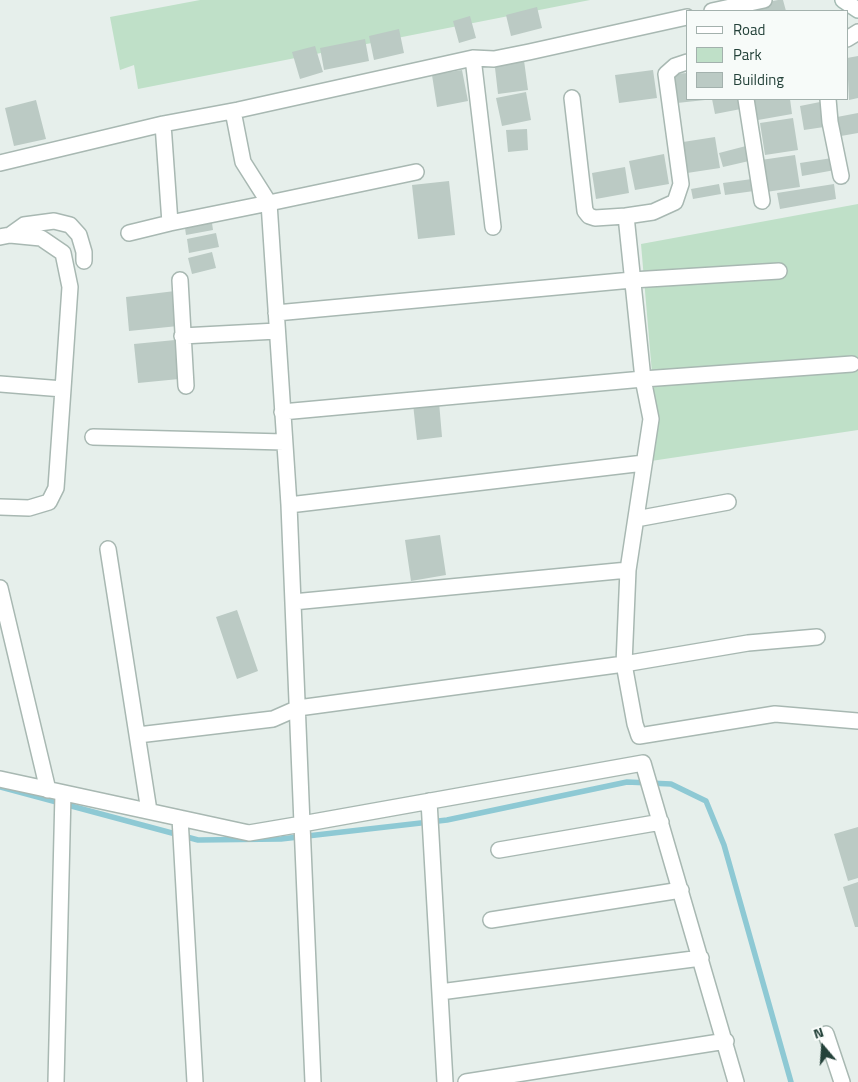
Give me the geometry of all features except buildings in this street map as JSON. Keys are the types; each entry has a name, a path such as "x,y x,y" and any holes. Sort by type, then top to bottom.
{"street":[{"path":"731,9 764,0"},
{"path":"843,0 858,10"},
{"path":"0,163 163,124 233,111 473,58 494,59 686,17"},
{"path":"473,58 493,227"},
{"path":"572,98 585,210 589,216 595,218 653,212 675,202 681,184 666,74 675,66 686,62"},
{"path":"746,100 762,201"},
{"path":"828,100 830,122 841,176"},
{"path":"233,111 242,162 269,203 289,505 313,1082"},
{"path":"163,124 170,223"},
{"path":"129,232 416,172"},
{"path":"626,216 643,379 650,419 628,570 624,664 643,763 726,1042 736,1082"},
{"path":"5,236 24,225 54,220 70,225 79,235 84,252 84,261"},
{"path":"0,507 29,508 49,502 56,488 70,288 63,254 42,238 5,236"},
{"path":"276,313 632,280 779,271"},
{"path":"180,280 186,386"},
{"path":"182,336 277,331"},
{"path":"282,412 643,379 852,364"},
{"path":"0,384 62,389"},
{"path":"93,437 284,442"},
{"path":"289,505 644,463"},
{"path":"636,519 728,502"},
{"path":"108,549 138,735 148,811"},
{"path":"293,602 628,570"},
{"path":"0,588 58,792 61,813 56,1082"},
{"path":"138,735 273,719 298,708 624,664 748,643 817,636"},
{"path":"639,736 775,714 858,721"},
{"path":"0,779 249,833 643,763"},
{"path":"430,801 445,1082"},
{"path":"180,818 195,1082"},
{"path":"499,850 660,822"},
{"path":"491,920 681,890"},
{"path":"440,992 701,958"},
{"path":"826,1034 842,1082"},
{"path":"466,1082 726,1042"}],"green space":[{"path":"200,0 590,0 138,89 134,65 120,70 110,17"},
{"path":"858,204 858,430 651,461 656,420 641,244"}],"waterway":[{"path":"0,787 198,840 281,839 447,820 627,782 671,784 706,801 724,845 791,1082"}]}
